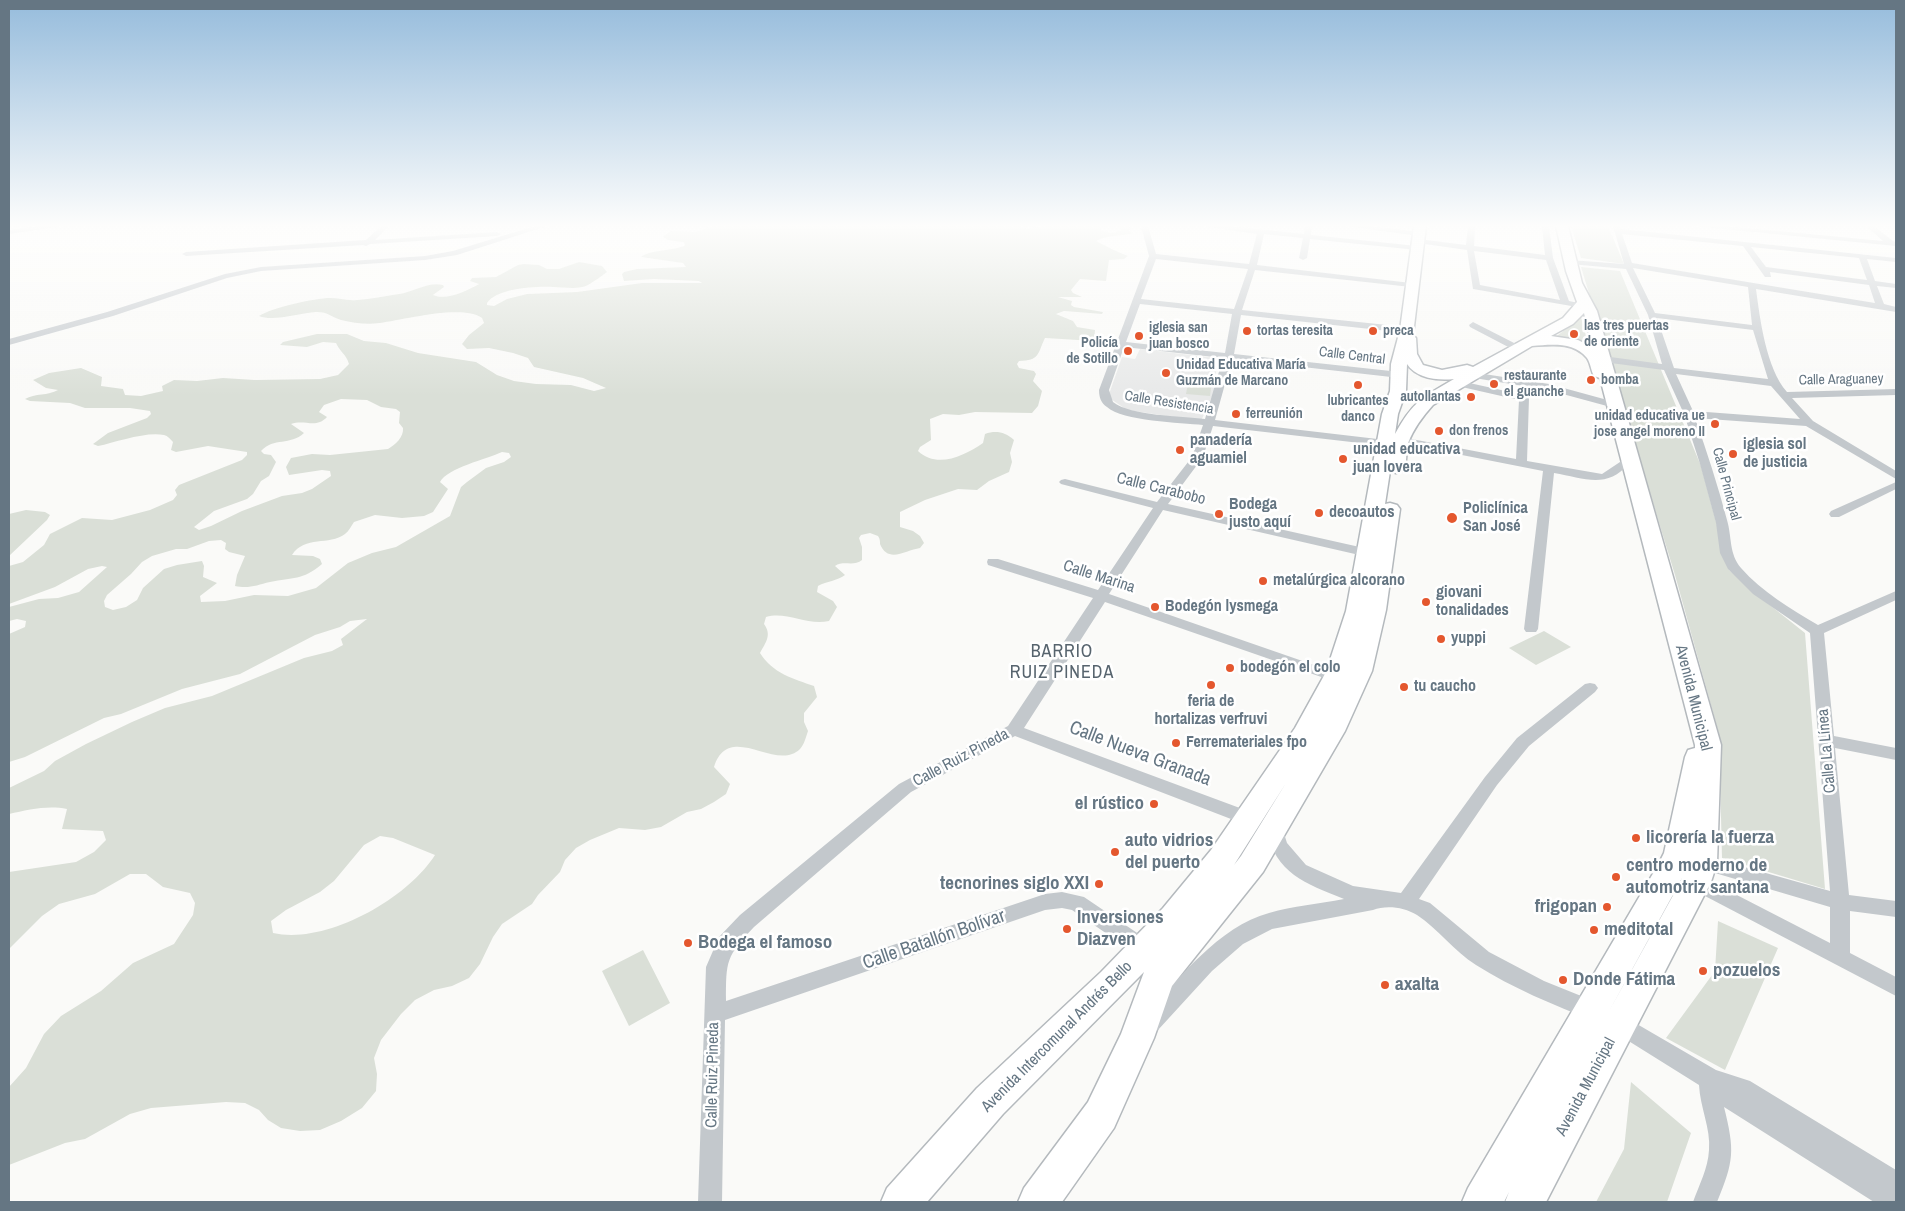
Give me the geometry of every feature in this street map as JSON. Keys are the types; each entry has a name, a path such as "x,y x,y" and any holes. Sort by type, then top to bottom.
{"highway":[{"name":"Avenida Intercomunal Andrés Bello","path":"1038,1202 1101,1115 1137,1038 1158,978 1252,864 1332,731 1360,671 1382,574 1393,488 1394,442 1390,414 1398,391 1399,364 1407,330 1412,283"},
{"name":"Avenida Municipal","path":"1525,1202 1620,1024 1687,868 1707,810 1708,745 1691,700 1590,311 1576,304 1573,283"},
{"name":"Avenida Intercomunal Andrés Bello","path":"901,1202 990,1101 1113,983 1145,948 1222,858 1250,819 1306,732 1335,677 1357,611 1368,553 1394,442 1419,408 1493,361 1568,321 1576,314 1576,304"},
{"path":"1407,330 1410,360 1416,368 1422,371 1449,375 1458,374 1478,364 1493,361"},
{"name":"Avenida Municipal","path":"1522,346 1536,341 1551,340 1574,344 1590,352 1597,362 1623,463 1652,551"},
{"path":"1400,377 1457,383"},
{"name":"Avenida Municipal","path":"1482,1202 1591,1010 1687,868"}],"street":[{"path":"9,342 110,314 208,283"},
{"name":"Calle Resistencia","path":"1144,283 1104,390 1107,403 1116,409 1134,414 1209,424 1394,442 1602,477 1608,476 1623,463"},
{"name":"Calle Ruiz Pineda","path":"710,1202 716,967 726,943 747,921 905,788 1014,730 1160,506 1196,457 1209,424 1229,355 1237,312 1247,283"},
{"path":"1380,283 1411,286"},
{"path":"1475,283 1476,286 1576,304"},
{"path":"1563,283 1576,304"},
{"name":"Calle Principal","path":"1637,283 1652,315 1669,369 1689,414 1706,464 1722,523 1726,552 1735,569 1758,590 1785,612 1817,631"},
{"path":"1731,283 1896,308"},
{"path":"1774,283 1781,291"},
{"path":"1870,283 1880,306"},
{"path":"1873,283 1896,286"},
{"path":"1752,286 1757,328 1774,383 1809,423 1896,476"},
{"path":"1137,301 1407,330"},
{"path":"1652,315 1757,328"},
{"path":"1473,325 1522,346"},
{"name":"Calle Central","path":"1122,344 1229,355 1400,377"},
{"path":"1603,359 1774,383"},
{"path":"1457,383 1549,387 1607,403"},
{"path":"1457,383 1524,398 1521,463"},
{"name":"Calle Araguaney","path":"1786,395 1896,392"},
{"path":"1689,414 1809,423"},
{"path":"1531,629 1549,469"},
{"name":"Calle Carabobo","path":"1065,482 1160,506 1368,553"},
{"path":"1835,514 1896,485"},
{"name":"Calle Marina","path":"993,562 1102,596 1335,677"},
{"path":"1817,631 1896,595"},
{"name":"Calle La Línea","path":"1817,631 1840,902 1840,958"},
{"path":"1137,1038 1205,965 1236,938 1269,921 1397,901 1522,742 1590,688"},
{"name":"Calle Nueva Granada","path":"1014,730 1250,819"},
{"path":"1826,740 1896,754"},
{"path":"1275,828 1279,846 1299,870 1351,894 1397,901 1423,909 1482,958 1537,988 1620,1024 1710,1080 1734,1102 1896,1202"},
{"path":"1687,868 1840,902 1896,910"},
{"path":"1687,868 1840,958 1896,987"},
{"name":"Calle Batallón Bolívar","path":"714,1014 1045,902 1062,900 1077,903 1145,948"},
{"path":"1710,1080 1742,1089 1896,1183"},
{"path":"1705,1202 1716,1175 1721,1150 1720,1136 1711,1100 1710,1080"}],"shaded area":[{"path":"475,283 591,283 584,287 537,287 508,291 492,298 487,303 487,305 494,306 507,299 527,294 577,292 642,283 1077,283 1071,290 1082,297 1058,297 1072,301 1071,305 1074,307 1103,312 1102,314 1064,311 1056,314 1073,321 1077,327 1095,330 1094,341 1045,338 1037,356 1019,361 1017,364 1019,368 1034,371 1036,374 1033,381 1042,391 1038,406 1032,413 975,412 959,415 943,414 930,419 931,440 920,447 918,451 925,456 942,460 951,459 983,443 985,434 1000,432 1014,440 1010,453 1012,462 1009,472 989,481 977,490 958,489 925,500 900,512 900,527 913,531 920,536 924,543 920,548 892,555 883,550 878,536 870,533 861,535 859,538 862,547 862,560 856,563 838,564 835,566 845,575 818,586 817,592 833,601 837,607 829,621 813,622 782,616 766,617 764,624 768,635 760,653 777,670 791,678 814,686 817,697 804,713 804,722 808,731 800,749 790,755 779,755 741,747 730,748 721,754 714,767 730,784 726,794 714,802 701,809 687,812 661,827 645,830 619,828 576,848 565,860 560,872 532,904 502,924 493,937 480,964 469,978 452,986 434,990 415,1000 401,1014 381,1040 374,1058 377,1074 376,1091 362,1108 341,1121 320,1130 300,1131 281,1128 268,1120 259,1110 245,1103 226,1102 151,1108 130,1114 85,1139 65,1143 9,1165 9,1087 26,1068 44,1034 61,1016 101,991 133,963 174,944 193,915 195,903 190,893 163,887 146,874 130,874 95,894 59,904 42,916 9,949 9,872 76,862 94,852 106,840 103,831 62,829 67,809 45,808 9,814 9,788 44,771 55,761 86,744 165,708 212,696 304,658 332,651 343,645 341,639 367,619 350,621 340,627 315,635 240,674 182,689 121,714 104,718 25,757 9,762 9,634 25,627 26,621 17,619 9,621 9,607 39,599 58,598 79,592 107,567 102,566 88,569 55,587 9,604 9,566 23,562 44,545 50,534 82,518 112,520 150,510 173,500 177,495 175,490 179,485 242,460 247,455 247,452 208,446 176,452 171,450 173,442 169,438 157,434 149,434 98,446 93,444 108,433 147,418 151,414 150,411 130,408 85,408 70,403 30,401 25,399 58,390 46,388 33,380 49,373 81,368 102,377 101,386 123,389 125,395 141,396 163,391 162,386 174,380 197,381 223,378 255,380 320,379 338,375 349,364 336,343 323,342 307,347 280,345 283,342 317,334 347,334 364,341 386,343 418,353 476,362 497,375 514,381 571,385 594,391 606,388 583,378 534,367 528,358 513,353 489,348 467,349 462,344 469,335 484,323 482,318 473,314 461,312 432,314 370,324 341,320 320,312 279,318 259,316 293,304 314,300 330,298 367,299 404,293 432,284 443,285 444,287 433,295 444,297 462,292 479,284","holes":["341,399 367,400 381,407 396,409 400,412 399,423 403,428 401,438 388,449 330,455 312,454 291,458 286,467 289,475 322,470 330,471 331,476 312,489 302,493 282,496 199,530 194,527 214,511 247,499 253,494 261,481 269,476 276,462 271,455 264,454 261,451 271,444 293,439 304,433 291,424 323,421 327,417 319,412 324,405","502,452 509,453 511,457 504,462 486,468 461,487 450,516 396,547 372,553 348,563 316,588 288,596 254,595 225,601 201,602 200,596 217,583 203,577 204,566 202,561 164,569 143,588 137,600 126,607 113,610 105,607 104,601 107,595 142,562 152,556 176,549 187,549 209,541 221,540 226,543 225,549 229,552 245,556 237,575 235,586 253,586 303,576 322,564 320,559 313,556 292,555 297,549 310,543 339,538 346,533 354,522 375,515 402,518 424,516 433,512 448,489 440,482 444,477 468,464","380,836 393,838 435,855 405,887 363,915 317,932 294,935 273,933 271,921 286,910 320,892 334,881 364,845"]},
{"path":"1586,283 1625,283 1701,466 1729,570 1805,633 1825,889 1722,858 1719,734 1675,575"},
{"path":"1581,317 1588,344 1553,339"},
{"name":"Unidad Educativa María Guzmán de Marcano","path":"1140,349 1216,358 1216,388 1201,421 1127,410 1108,397 1122,357 1135,359"},
{"path":"1189,378 1212,380 1210,396 1186,394"},
{"path":"26,510 45,512 50,515 9,556 9,514"},
{"path":"1544,631 1571,647 1536,665 1509,648"},
{"path":"1718,921 1778,948 1725,1070 1666,1038 1715,971"},
{"path":"643,950 670,1003 629,1026 602,971"},
{"path":"1631,1082 1691,1133 1667,1202 1596,1202 1624,1149"}],"place":[{"name":"tortas teresita","path":"1247,331"},
{"name":"preca","path":"1373,331"},
{"name":"las tres puertas de oriente","path":"1574,334"},
{"name":"iglesia san juan bosco","path":"1139,336"},
{"name":"Policía de Sotillo","path":"1128,351"},
{"name":"Unidad Educativa María Guzmán de Marcano","path":"1166,373"},
{"name":"bomba","path":"1591,380"},
{"name":"restaurante el guanche","path":"1494,384"},
{"name":"lubricantes danco","path":"1358,385"},
{"name":"autollantas","path":"1471,397"},
{"name":"ferreunión","path":"1236,414"},
{"name":"unidad educativa ue jose angel moreno II","path":"1715,424"},
{"name":"don frenos","path":"1439,431"},
{"name":"panadería aguamiel","path":"1180,450"},
{"name":"iglesia sol de justicia","path":"1733,454"},
{"name":"unidad educativa juan lovera","path":"1343,459"},
{"name":"decoautos","path":"1319,513"},
{"name":"Bodega justo aquí","path":"1219,514"},
{"name":"Policlínica San José","path":"1452,518"},
{"name":"metalúrgica alcorano","path":"1263,581"},
{"name":"giovani tonalidades","path":"1426,602"},
{"name":"Bodegón lysmega","path":"1155,607"},
{"name":"yuppi","path":"1441,639"},
{"name":"bodegón el colo","path":"1230,668"},
{"name":"feria de hortalizas verfruvi","path":"1211,685"},
{"name":"tu caucho","path":"1404,687"},
{"name":"Ferremateriales fpo","path":"1176,743"},
{"name":"el rústico","path":"1154,804"},
{"name":"licorería la fuerza","path":"1636,838"},
{"name":"auto vidrios del puerto","path":"1115,852"},
{"name":"centro moderno de automotriz santana","path":"1616,877"},
{"name":"tecnorines siglo XXI","path":"1099,884"},
{"name":"frigopan","path":"1607,907"},
{"name":"Inversiones Diazven","path":"1067,929"},
{"name":"meditotal","path":"1594,930"},
{"name":"Bodega el famoso","path":"688,943"},
{"name":"pozuelos","path":"1703,971"},
{"name":"Donde Fátima","path":"1563,980"},
{"name":"axalta","path":"1385,985"}],"district":[{"name":"BARRIO RUIZ PINEDA","path":"1062,662"}]}
